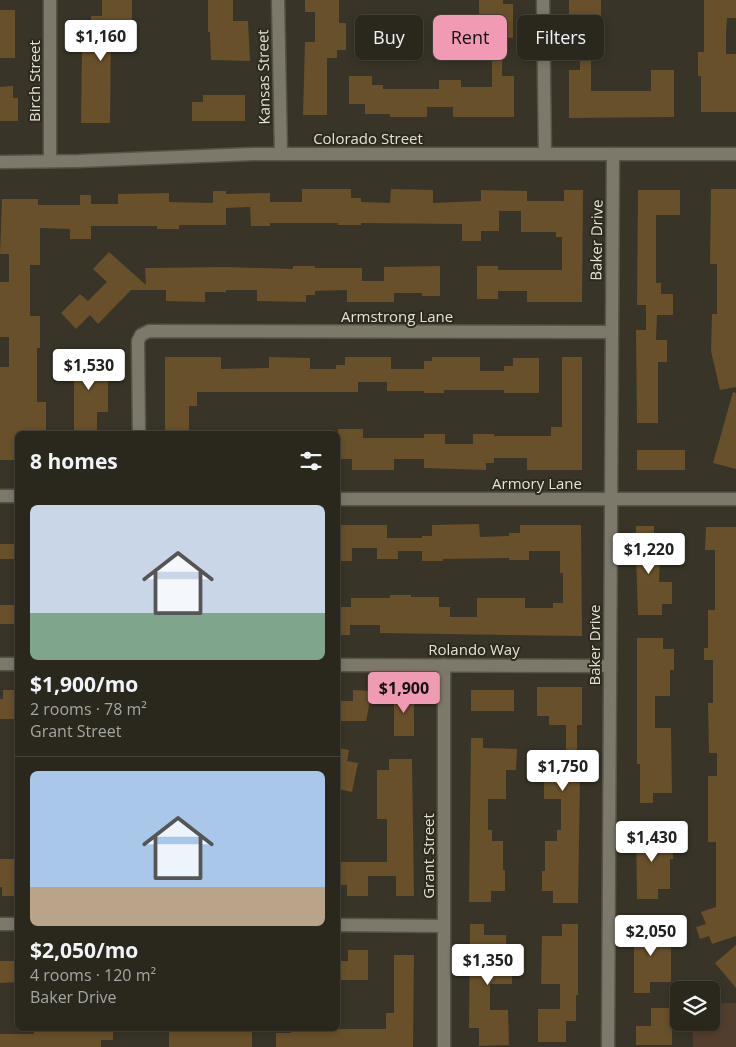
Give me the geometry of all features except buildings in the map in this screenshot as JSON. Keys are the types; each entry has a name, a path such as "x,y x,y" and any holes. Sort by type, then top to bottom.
{"street":[{"name":"Birch Street","path":"50,0 50,161"},
{"name":"Kansas Street","path":"278,0 281,154"},
{"path":"543,0 545,154"},
{"name":"Colorado Street","path":"0,162 281,154 736,154"},
{"name":"Baker Drive","path":"608,1047 613,154"},
{"name":"Armstrong Lane","path":"139,431 138,341 141,335 149,331 612,332"},
{"path":"0,496 15,496"},
{"name":"Armory Lane","path":"340,499 736,499"},
{"path":"0,664 15,664"},
{"name":"Rolando Way","path":"340,665 610,666"},
{"name":"Grant Street","path":"444,665 444,1047"},
{"path":"0,924 15,924"},
{"path":"340,926 444,926"}],"shaded area":[{"path":"720,1003 736,1003 736,1047 693,1047 692,1031 720,1031"}]}
